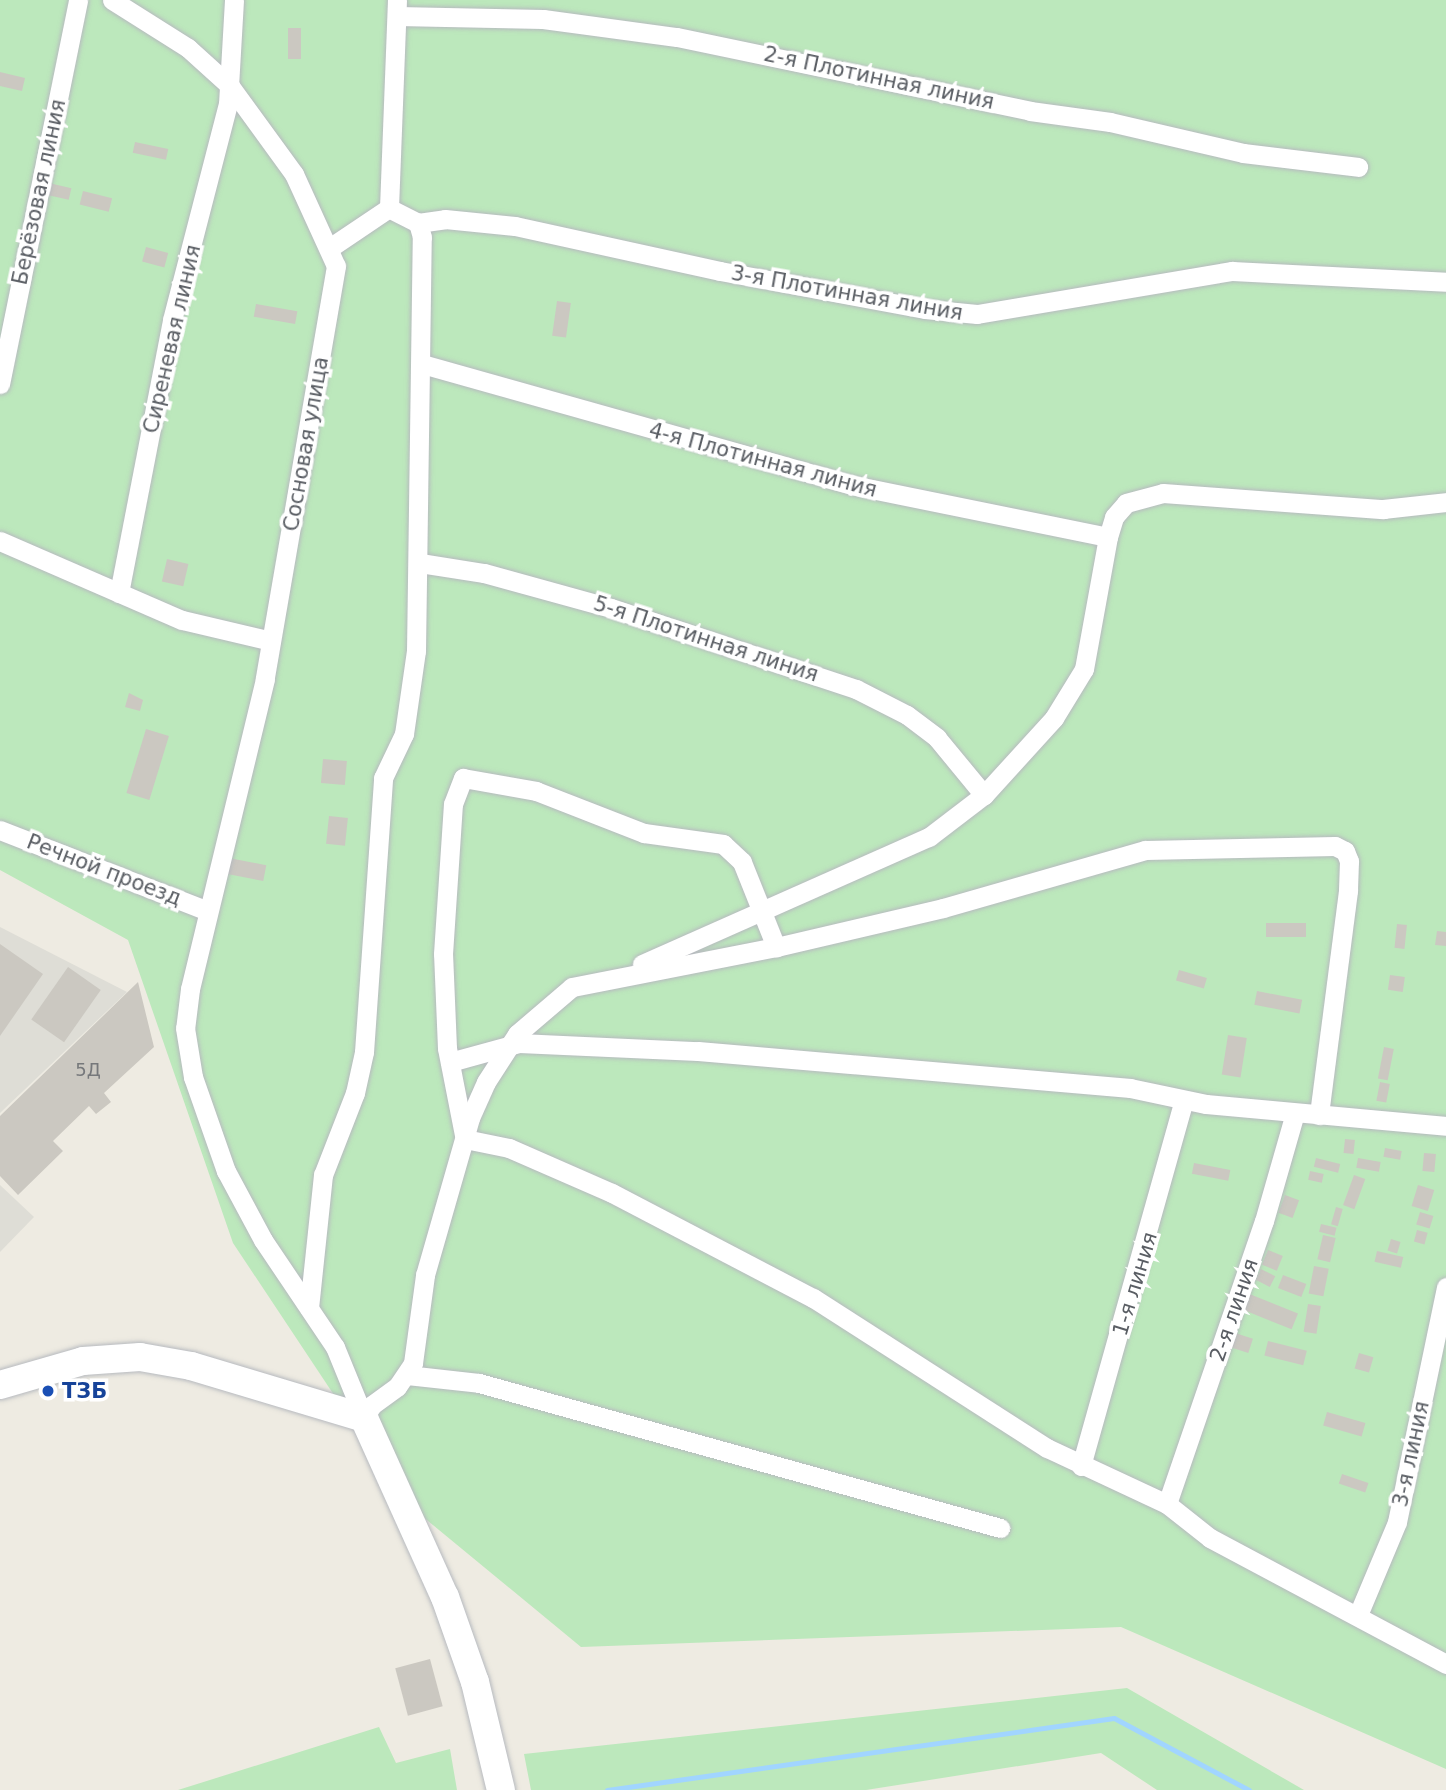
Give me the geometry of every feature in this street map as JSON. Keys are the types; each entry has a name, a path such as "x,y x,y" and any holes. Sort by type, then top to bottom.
{"main road":[{"path":"0,1385 83,1362 140,1357 191,1366 364,1418 445,1597 475,1682 501,1790"}],"street":[{"name":"Берёзовая линия","path":"0,384 78,0"},
{"path":"112,0 188,48 230,86 294,174 331,247 389,208"},
{"name":"Сиреневая линия","path":"119,593 172,320 224,123 230,86 234,0"},
{"path":"389,208 397,8"},
{"name":"2-я Плотинная линия","path":"397,8 543,19 677,37 1030,111 1110,122 1242,153 1358,167"},
{"path":"309,1308 323,1175 355,1093 364,1052 383,778 409,716 420,563 422,237 418,223 389,208"},
{"name":"3-я Плотинная линия","path":"418,223 445,219 515,226 720,271 967,313 1232,271 1446,282"},
{"name":"Сосновая улица","path":"331,247 335,291 271,641 186,1009 192,1077 245,1211 335,1347 364,1418"},
{"name":"4-я Плотинная линия","path":"422,364 852,485 1108,537"},
{"path":"364,1418 372,1405 407,1376 425,1275 465,1139 477,1101 509,1044 562,994 666,955 762,908 929,837 984,794 1054,718 1084,669 1108,537 1114,517 1126,503 1149,494 1383,509 1446,502"},
{"path":"0,541 182,620 271,641"},
{"name":"5-я Плотинная линия","path":"420,563 473,570 611,608 836,681 907,715 937,738 984,794"},
{"path":"465,1139 450,1062 443,924 453,804 463,778 536,790 644,833 723,844 742,862 776,947"},
{"name":"Речной проезд","path":"0,830 208,911"},
{"path":"602,978 776,947 943,908 1145,850 1335,846 1345,851 1349,861 1348,891 1319,1115"},
{"path":"450,1062 509,1044 698,1051 1130,1088 1184,1100 1446,1126"},
{"name":"1-я линия","path":"1081,1466 1184,1100"},
{"name":"2-я линия","path":"1167,1504 1264,1222 1295,1113"},
{"path":"465,1139 509,1148 612,1194 813,1298 1081,1466 1167,1504 1210,1538 1446,1664"},
{"name":"3-я линия","path":"1358,1615 1397,1522 1446,1287"},
{"path":"407,1376 479,1383 1000,1528"}],"shaded area":[{"path":"0,927 127,992 0,1113"},
{"path":"0,1185 34,1217 0,1252"}],"green space":[{"path":"0,0 1446,0 1446,1769 1121,1627 581,1647 405,1502 233,1243 128,940 0,870"},
{"path":"1127,1688 1304,1790 1157,1790 1101,1753 866,1790 531,1790 524,1754"},
{"path":"379,1727 396,1763 450,1749 457,1790 178,1790"}],"building":[{"path":"288,28 301,28 301,59 288,59"},
{"path":"0,72 25,78 22,91 0,86"},
{"path":"135,142 168,149 166,160 133,153"},
{"path":"49,183 71,188 69,200 46,195"},
{"path":"83,191 112,198 109,212 80,205"},
{"path":"146,247 168,253 164,267 142,261"},
{"path":"557,301 571,303 566,338 552,336"},
{"path":"256,304 297,311 295,324 254,317"},
{"path":"167,559 188,564 183,586 162,581"},
{"path":"129,693 143,700 140,711 125,707"},
{"path":"146,729 169,736 149,800 126,793"},
{"path":"323,759 347,761 345,785 321,783"},
{"path":"329,816 348,818 345,846 326,844"},
{"path":"229,858 266,865 263,881 226,874"},
{"path":"1266,923 1306,923 1306,937 1266,937"},
{"path":"1397,924 1407,925 1404,949 1394,948"},
{"path":"1437,931 1446,932 1446,946 1435,945"},
{"path":"0,944 43,974 0,1036"},
{"path":"68,967 101,990 64,1042 31,1019"},
{"path":"1179,970 1207,978 1204,989 1176,981"},
{"path":"1390,975 1405,977 1403,992 1388,990"},
{"path":"138,982 154,1047 104,1093 111,1102 96,1114 89,1106 53,1141 63,1151 18,1195 0,1176 0,1116"},
{"path":"1257,991 1302,1000 1299,1014 1254,1005"},
{"path":"1228,1035 1247,1038 1241,1077 1222,1075"},
{"path":"1384,1047 1394,1049 1388,1080 1378,1078"},
{"path":"1380,1082 1390,1084 1386,1103 1376,1101"},
{"path":"1345,1139 1355,1140 1353,1154 1344,1153"},
{"path":"1385,1148 1402,1151 1400,1160 1383,1157"},
{"path":"1424,1153 1436,1154 1434,1172 1422,1171"},
{"path":"1316,1158 1340,1164 1338,1173 1314,1167"},
{"path":"1358,1158 1381,1162 1379,1172 1356,1168"},
{"path":"1194,1163 1230,1170 1228,1181 1192,1174"},
{"path":"1310,1171 1324,1174 1322,1183 1308,1180"},
{"path":"1354,1175 1365,1179 1354,1209 1343,1205"},
{"path":"1418,1185 1434,1190 1428,1211 1412,1206"},
{"path":"1285,1195 1299,1200 1293,1218 1279,1213"},
{"path":"1336,1207 1343,1209 1338,1226 1331,1224"},
{"path":"1420,1212 1433,1216 1430,1229 1416,1224"},
{"path":"1321,1224 1337,1228 1335,1236 1319,1232"},
{"path":"1417,1230 1428,1233 1425,1244 1414,1242"},
{"path":"1323,1235 1336,1238 1330,1262 1317,1259"},
{"path":"1391,1239 1401,1242 1397,1253 1387,1250"},
{"path":"1268,1250 1283,1256 1277,1271 1262,1265"},
{"path":"1377,1251 1403,1257 1401,1268 1375,1262"},
{"path":"1314,1266 1329,1269 1323,1296 1309,1293"},
{"path":"1261,1269 1275,1276 1270,1287 1256,1280"},
{"path":"1283,1275 1306,1284 1301,1297 1278,1288"},
{"path":"1247,1293 1298,1314 1292,1329 1241,1309"},
{"path":"1308,1304 1321,1306 1316,1334 1304,1332"},
{"path":"1232,1332 1253,1339 1248,1353 1227,1346"},
{"path":"1268,1341 1307,1351 1303,1365 1264,1356"},
{"path":"1359,1353 1373,1357 1369,1373 1355,1368"},
{"path":"1327,1412 1365,1423 1362,1436 1323,1425"},
{"path":"1342,1474 1368,1483 1365,1493 1339,1483"},
{"path":"430,1659 443,1706 408,1716 395,1668"}],"waterway":[{"path":"607,1790 1114,1718 1249,1790"}],"place":[{"name":"ТЗБ","path":"48,1391"}]}
